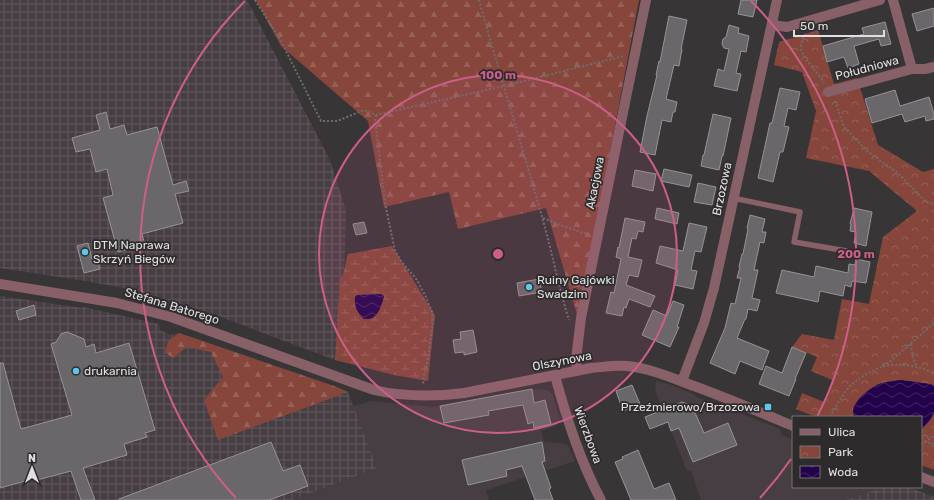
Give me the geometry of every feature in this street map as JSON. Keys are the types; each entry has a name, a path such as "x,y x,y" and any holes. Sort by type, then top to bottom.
{"street":[{"name":"Akacjowa","path":"577,371 576,359 581,318 646,0"},
{"name":"Brzozowa","path":"682,381 704,323 714,288 777,0"},
{"path":"772,25 787,27 880,0"},
{"name":"Południowa","path":"893,0 912,69"},
{"name":"Południowa","path":"829,91 912,69 934,67"},
{"name":"Stefana Batorego","path":"0,284 117,303 171,317 330,374"},
{"name":"Olszynowa","path":"330,374 374,390 405,396 422,397 464,393 609,366 627,366 682,381 792,426"},
{"name":"Wierzbowa","path":"555,376 580,455 601,500"},
{"path":"922,477 934,482"}],"lane":[{"path":"733,198 800,212 794,242 846,251"}],"path":[{"path":"255,0 281,41 321,121 336,121 364,110 376,116 635,54"},
{"path":"480,0 490,40 543,218 560,291 569,320"},
{"path":"806,34 801,48 829,91 844,127 868,152 898,173 926,202 934,204"},
{"path":"376,116 375,120 385,203 395,251 400,261 417,280 432,312 433,320 422,397"},
{"path":"543,218 598,238"},
{"path":"831,416 839,400 851,384 865,374 891,361 934,323"},
{"path":"912,344 913,356 917,367"},
{"path":"882,366 895,365 917,367 934,373"},
{"path":"922,444 934,436"},
{"path":"925,442 934,444"}],"shaded area":[{"path":"0,0 247,0 330,160 346,210 344,280 335,360 213,314 135,290 0,268"},
{"path":"0,296 83,307 159,324 160,330 171,335 179,333 348,392 377,468 292,500 0,500"},
{"path":"656,381 669,384 709,402 780,429 782,435 792,440 792,488 881,488 846,500 701,500 691,470 687,471 655,389"},
{"path":"532,389 547,390 553,395 560,420 556,426 541,431 544,442 568,445 575,461 486,490 489,500 292,500 377,468 353,406 372,401 433,407"},
{"path":"881,488 912,488 934,497 934,500 846,500"}],"green space":[{"path":"256,0 639,0 578,318 546,208 458,229 449,192 384,207 368,121 281,46"},
{"path":"818,30 834,84 857,78 878,145 923,172 934,169 934,470 922,465 922,416 814,416 796,409 802,393 824,402 832,380 811,371 817,357 792,347 802,334 834,340 842,299 869,304 883,237 917,211 869,171 806,158 816,111 802,72 774,65 779,42"},
{"path":"392,246 435,315 428,381 394,375 335,360 340,279 343,275 348,254"},
{"path":"179,333 348,392 218,440 204,400 223,377 211,352 186,347 174,358 165,353 168,341"}],"water":[{"path":"381,294 384,296 378,313 370,319 364,319 356,309 355,297 357,295"},
{"path":"901,380 930,384 934,386 934,413 922,429 922,416 854,416 854,407 860,398 869,390 882,383"}],"building":[{"path":"741,0 757,0 753,17 738,14"},
{"path":"934,8 934,26 917,31 912,14"},
{"path":"669,16 687,20 679,66 674,65 666,99 677,102 675,112 673,112 671,122 662,120 655,155 640,152"},
{"path":"885,22 891,44 881,46 879,39 854,46 859,64 848,68 844,57 827,62 823,46 864,34 862,28"},
{"path":"729,25 739,28 738,33 749,36 746,52 741,51 736,73 741,74 737,91 714,86 718,69 724,71 729,49 724,48 722,44 723,39 726,37"},
{"path":"780,88 800,92 796,110 788,108 784,126 789,127 783,152 780,152 773,182 758,178 770,123 772,123"},
{"path":"895,90 900,106 929,97 934,119 926,121 925,116 905,122 902,114 872,123 865,99"},
{"path":"106,112 110,129 124,125 127,135 157,127 173,185 186,181 189,191 175,194 183,223 142,234 145,245 118,252 103,198 113,195 107,169 96,172 90,149 76,152 72,138 100,130 96,115"},
{"path":"713,114 731,118 719,170 701,166"},
{"path":"664,169 692,175 689,187 661,181"},
{"path":"635,170 656,174 653,191 632,186"},
{"path":"698,183 716,187 712,205 694,202"},
{"path":"657,208 679,213 677,224 655,219"},
{"path":"854,208 872,212 866,246 854,243 856,232 850,231"},
{"path":"750,215 765,219 762,232 766,232 764,243 760,242 754,270 758,270 752,298 760,300 757,311 748,309 746,319 737,338 769,351 762,370 740,361 735,374 710,363 725,328 731,303 735,304 741,278 737,278"},
{"path":"625,218 645,222 643,232 638,231 636,239 632,238 628,257 642,260 638,277 629,275 626,285 655,296 650,307 629,299 626,308 624,307 622,316 606,313 611,292 614,293 621,259 616,257"},
{"path":"364,222 367,233 356,235 353,224"},
{"path":"689,223 707,227 701,252 695,251 691,270 697,271 693,289 675,285 678,270 656,263 660,246 683,251"},
{"name":"DTM Naprawa Skrzyń Biegów","path":"88,243 92,259 97,258 100,269 84,273 77,246"},
{"path":"856,259 870,262 866,283 852,281 851,287 845,285 843,296 820,291 818,302 776,293 782,270 814,277 816,266 848,273 849,264 855,265"},
{"name":"Ruiny Gajówki Swadzim","path":"539,279 542,292 519,296 517,283"},
{"path":"673,301 684,305 677,327 679,327 670,347 642,335 653,310 667,316"},
{"path":"34,305 36,315 19,320 16,311"},
{"path":"473,330 477,352 464,355 464,352 455,353 453,340 461,339 460,332"},
{"path":"67,332 84,339 86,347 94,344 96,353 129,343 155,430 145,433 147,437 124,444 127,455 83,468 95,500 81,500 71,471 37,480 36,478 0,488 0,363 3,363 21,429 72,415 51,344 56,342 61,334"},
{"path":"792,347 806,353 789,396 759,384 766,366 782,373"},
{"path":"632,385 640,404 623,411 616,391"},
{"path":"532,389 534,403 545,400 551,424 534,428 533,422 528,424 523,405 488,411 489,415 444,423 440,406"},
{"path":"682,402 692,406 704,433 728,423 737,445 693,462 679,428 671,431 668,422 650,429 645,417"},
{"path":"271,442 283,471 300,465 308,486 269,500 119,500 119,499"},
{"path":"542,442 545,461 542,462 551,488 549,489 553,500 535,500 522,466 506,470 507,476 468,485 462,460"},
{"path":"638,450 654,489 669,483 676,500 631,500 615,462"}],"place":[{"name":"DTM Naprawa Skrzyń Biegów","path":"85,252"},
{"name":"Ruiny Gajówki Swadzim","path":"529,287"},
{"name":"drukarnia","path":"76,371"},
{"name":"Przeźmierowo/Brzozowa","path":"768,407"}]}
